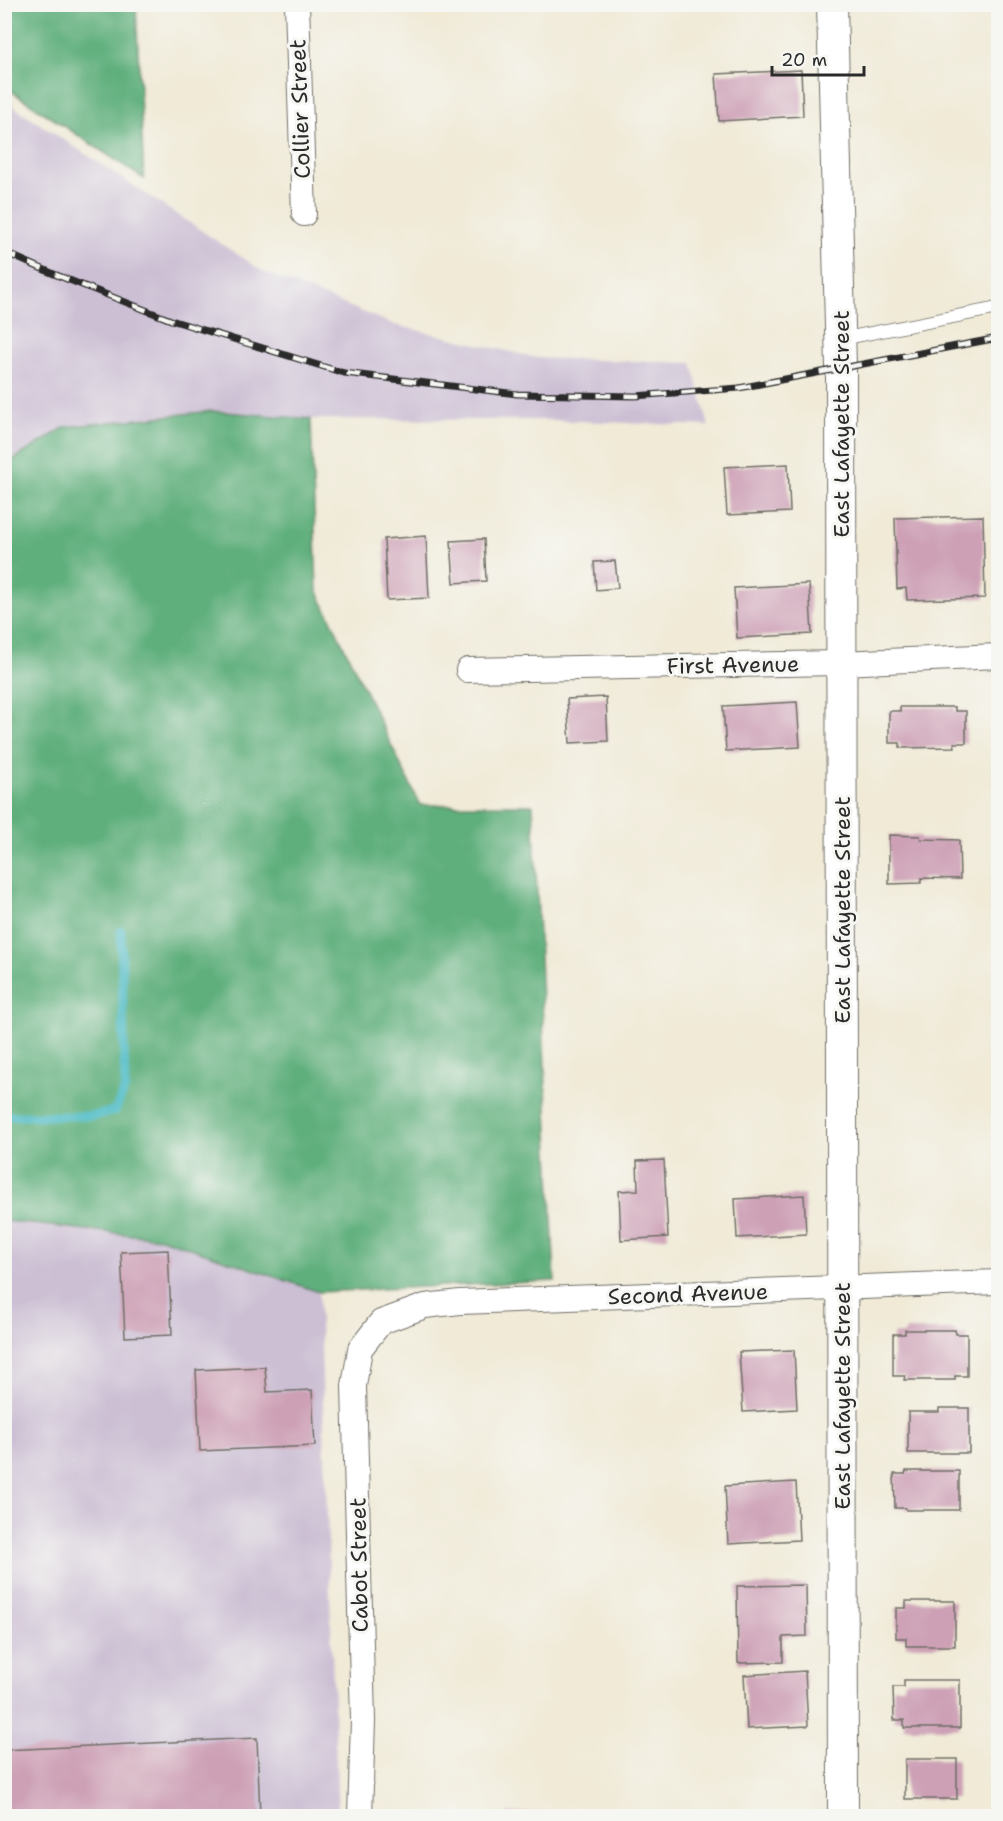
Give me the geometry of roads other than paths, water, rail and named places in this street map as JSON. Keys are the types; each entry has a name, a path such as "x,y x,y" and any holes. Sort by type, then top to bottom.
{"street":[{"name":"Collier Street","path":"297,4 304,214"},
{"name":"East Lafayette Street","path":"832,4 841,339 843,1816"},
{"name":"First Avenue","path":"468,670 841,663 999,656"},
{"name":"Second Avenue","path":"381,1322 425,1306 459,1302 999,1282"},
{"name":"Cabot Street","path":"360,1816 363,1720 354,1386 360,1349 381,1322"}],"lane":[{"path":"841,339 999,308"}],"waterway":[{"path":"4,1116 93,1116 115,1111 125,1088 121,931"}],"railway":[{"path":"4,252 171,320 344,373 517,394 635,396 739,388 998,338"}]}
